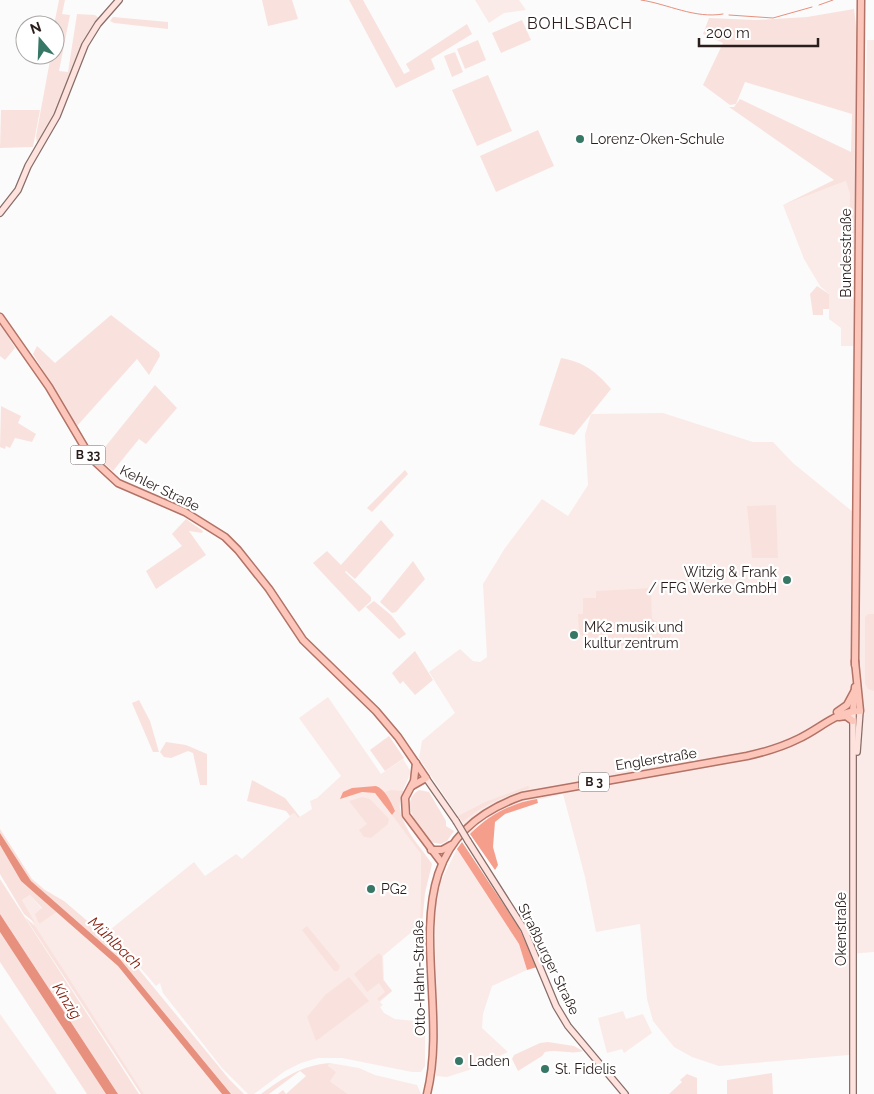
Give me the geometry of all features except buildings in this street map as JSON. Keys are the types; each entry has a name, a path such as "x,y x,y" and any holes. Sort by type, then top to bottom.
{"main road":[{"path":"0,213 18,190 28,166 57,116 85,45 98,24 119,0"},
{"name":"Bundesstraße","path":"856,507 862,53 861,0"},
{"name":"Kehler Straße","path":"0,317 49,387 91,458 118,483 175,507 229,541 252,565 303,640 376,711 426,778"},
{"name":"Okenstraße","path":"855,764 853,721 857,708 855,688 856,507"},
{"name":"Okenstraße","path":"853,1094 857,708 855,661"},
{"name":"Englerstraße","path":"442,862 452,844 469,826 491,809 522,796 747,756 777,748 820,728 833,718 847,705 855,688"},
{"path":"847,705 857,708"},
{"name":"Englerstraße","path":"833,718 857,708"},
{"path":"833,718 846,716 853,721"},
{"path":"416,763 416,775 405,798 406,815 442,862"},
{"path":"412,786 426,778"},
{"name":"Straßburger Straße","path":"426,778 524,929 556,1006 568,1026 625,1094"},
{"path":"431,850 442,850 452,844"},
{"name":"Otto-Hahn-Straße","path":"427,1094 432,1064 431,911 434,885 442,862"}],"shaded area":[{"path":"59,0 65,0 62,14 70,15 65,40 65,15 56,15"},
{"path":"262,0 292,0 298,19 268,26"},
{"path":"349,0 363,0 404,74 410,71 406,64 467,24 472,34 431,59 435,69 396,88"},
{"path":"475,0 519,0 526,10 504,13 489,23"},
{"path":"854,9 857,34 857,103 854,240 850,281 847,281 850,194 846,181 783,205 834,180 729,107 734,107 740,99 851,152 852,114 745,82 736,104 730,105 703,85 723,43 703,34 709,18 756,20 807,17"},
{"path":"77,14 95,15 100,19 81,48 61,103 37,144 36,136 49,65 60,65 59,71 68,72"},
{"path":"113,17 168,22 168,29 114,23 110,21"},
{"path":"522,20 531,40 501,53 492,33"},
{"path":"478,40 486,60 465,69 457,49"},
{"path":"867,40 874,40 874,952 849,954 849,1055 719,1066 692,1057 674,1047 653,1021 647,999 640,924 596,932 585,877 563,794 511,806 480,823 470,834 419,758 422,741 455,713 429,672 460,649 473,661 480,662 487,657 483,584 505,548 542,499 568,516 588,485 585,435 591,414 663,413 753,442 773,442 793,463 853,512 853,346 841,346 841,328 829,319 829,294 820,286 804,259 783,205 864,174"},
{"path":"455,52 463,72 452,77 444,56"},
{"path":"488,75 512,131 477,146 452,90"},
{"path":"1,110 40,110 33,147 0,148"},
{"path":"538,130 554,166 496,192 480,156"},
{"path":"817,286 829,294 829,309 823,309 823,315 813,315 810,294"},
{"path":"111,315 159,352 160,356 149,375 137,359 77,426 33,354 37,346 55,363"},
{"path":"0,322 15,348 5,360 0,356"},
{"path":"561,358 589,368 611,389 574,435 539,425"},
{"path":"155,385 177,408 146,444 139,439 113,471 97,457"},
{"path":"1,406 21,416 18,423 36,434 32,442 15,438 10,448 6,446 5,449 0,447"},
{"path":"405,470 408,474 372,512 367,508"},
{"path":"776,505 778,558 752,558 747,506"},
{"path":"186,519 203,531 202,533 189,531 206,555 156,589 146,571 182,546 172,534"},
{"path":"381,520 394,535 355,579 345,572 371,597 371,601 359,612 313,563 327,551 341,565"},
{"path":"413,561 425,579 396,612 392,613 380,602"},
{"path":"651,588 652,619 663,625 664,632 670,631 671,643 584,648 584,637 579,634 578,614 583,614 583,598 596,598 596,591"},
{"path":"374,601 391,615 406,634 399,639 366,607"},
{"path":"868,614 874,614 874,691 868,689 865,684 865,617"},
{"path":"415,651 433,680 415,695 403,681 400,684 392,673"},
{"path":"328,697 381,774 403,759 411,772 401,795 400,808 405,824 421,854 420,925 383,956 384,980 392,991 380,1002 383,1005 380,1007 384,1013 395,1019 425,1022 425,1066 421,1072 412,1072 342,1058 318,1058 301,1063 285,1071 254,1094 248,1094 222,1068 163,993 160,983 156,986 124,949 106,933 194,862 205,876 236,854 242,859 294,813 298,818 312,809 310,801 317,798 341,776 299,718"},
{"path":"139,700 150,721 159,752 153,752 132,703"},
{"path":"389,736 404,758 385,771 370,750"},
{"path":"166,742 186,745 207,754 207,785 200,785 193,753 188,751 171,758 164,757 160,752"},
{"path":"252,780 285,798 300,817 298,818 294,813 290,816 286,811 247,801"},
{"path":"376,786 390,800 395,811 392,815 375,793 362,792 340,799 343,792 352,788"},
{"path":"528,786 530,788 486,806 463,822 458,816 485,802"},
{"path":"391,790 404,791 400,800 403,820 407,829 432,864 425,893 422,925 420,925 421,854 392,815 395,811 385,792"},
{"path":"419,790 429,792 446,821 446,826 454,831 447,841 441,844 430,842 410,809 413,795"},
{"path":"362,797 370,799 389,819 388,824 371,838 364,837 359,830 367,824 349,801"},
{"path":"537,799 538,803 505,814 495,822 493,847 498,865 495,870 470,834 485,821 501,811 518,803"},
{"path":"0,829 32,879 45,890 64,901 127,955 229,1079 244,1094 231,1094 119,958 31,881 0,833"},
{"path":"0,833 31,881 119,958 231,1094 222,1094 118,966 21,881 0,845"},
{"path":"462,842 518,926 537,967 527,970 519,944 457,849"},
{"path":"0,845 21,881 57,912 39,924 35,914 42,908 30,895 22,900 35,923 24,914 0,874"},
{"path":"457,849 519,944 527,970 492,986 483,1014 482,1028 508,1052 469,1070 447,1077 436,1076 435,910 440,883"},
{"path":"0,879 139,1094 118,1094 0,914"},
{"path":"30,895 42,909 38,924 57,912 118,966 222,1094 144,1094 35,927 22,900"},
{"path":"0,914 118,1094 106,1094 0,932"},
{"path":"25,917 35,926 144,1094 141,1094"},
{"path":"307,926 340,966 338,971 334,971 302,930"},
{"path":"0,932 106,1094 87,1094 0,962"},
{"path":"379,953 382,956 383,980 392,991 379,1001 377,999 385,992 379,983 367,992 354,974"},
{"path":"349,977 369,1001 316,1041 307,1017 325,995"},
{"path":"623,1011 626,1019 643,1014 652,1033 624,1053 622,1049 607,1053 598,1018"},
{"path":"0,1014 57,1094 0,1094"},
{"path":"548,1042 574,1046 583,1051 545,1052 542,1056 518,1071 512,1059 514,1055 540,1043"},
{"path":"330,1063 359,1068 375,1075 417,1085 421,1094 348,1094 329,1080 328,1066"},
{"path":"330,1063 328,1066 336,1072 330,1081 348,1094 286,1094 306,1076 300,1071 269,1094 261,1094 302,1069"},
{"path":"772,1073 773,1094 727,1094 727,1080"},
{"path":"687,1074 697,1078 697,1094 669,1094 682,1082 680,1080"},
{"path":"283,1090 286,1094 278,1094"}],"waterway":[{"path":"641,0 692,13 723,14"},
{"path":"819,5 833,0"},
{"path":"729,15 773,18 812,7"}],"place":[{"name":"Lorenz-Oken-Schule","path":"580,139"},
{"name":"Witzig & Frank / FFG Werke GmbH","path":"787,580"},
{"name":"MK2 musik und kultur zentrum","path":"574,635"},
{"name":"PG2","path":"371,889"},
{"name":"Laden","path":"459,1061"},
{"name":"St. Fidelis","path":"545,1069"}],"district":[{"name":"BOHLSBACH","path":"580,23"}],"water label":[{"name":"Mühlbach","path":"115,943"},
{"name":"Kinzig","path":"67,1001"}]}
